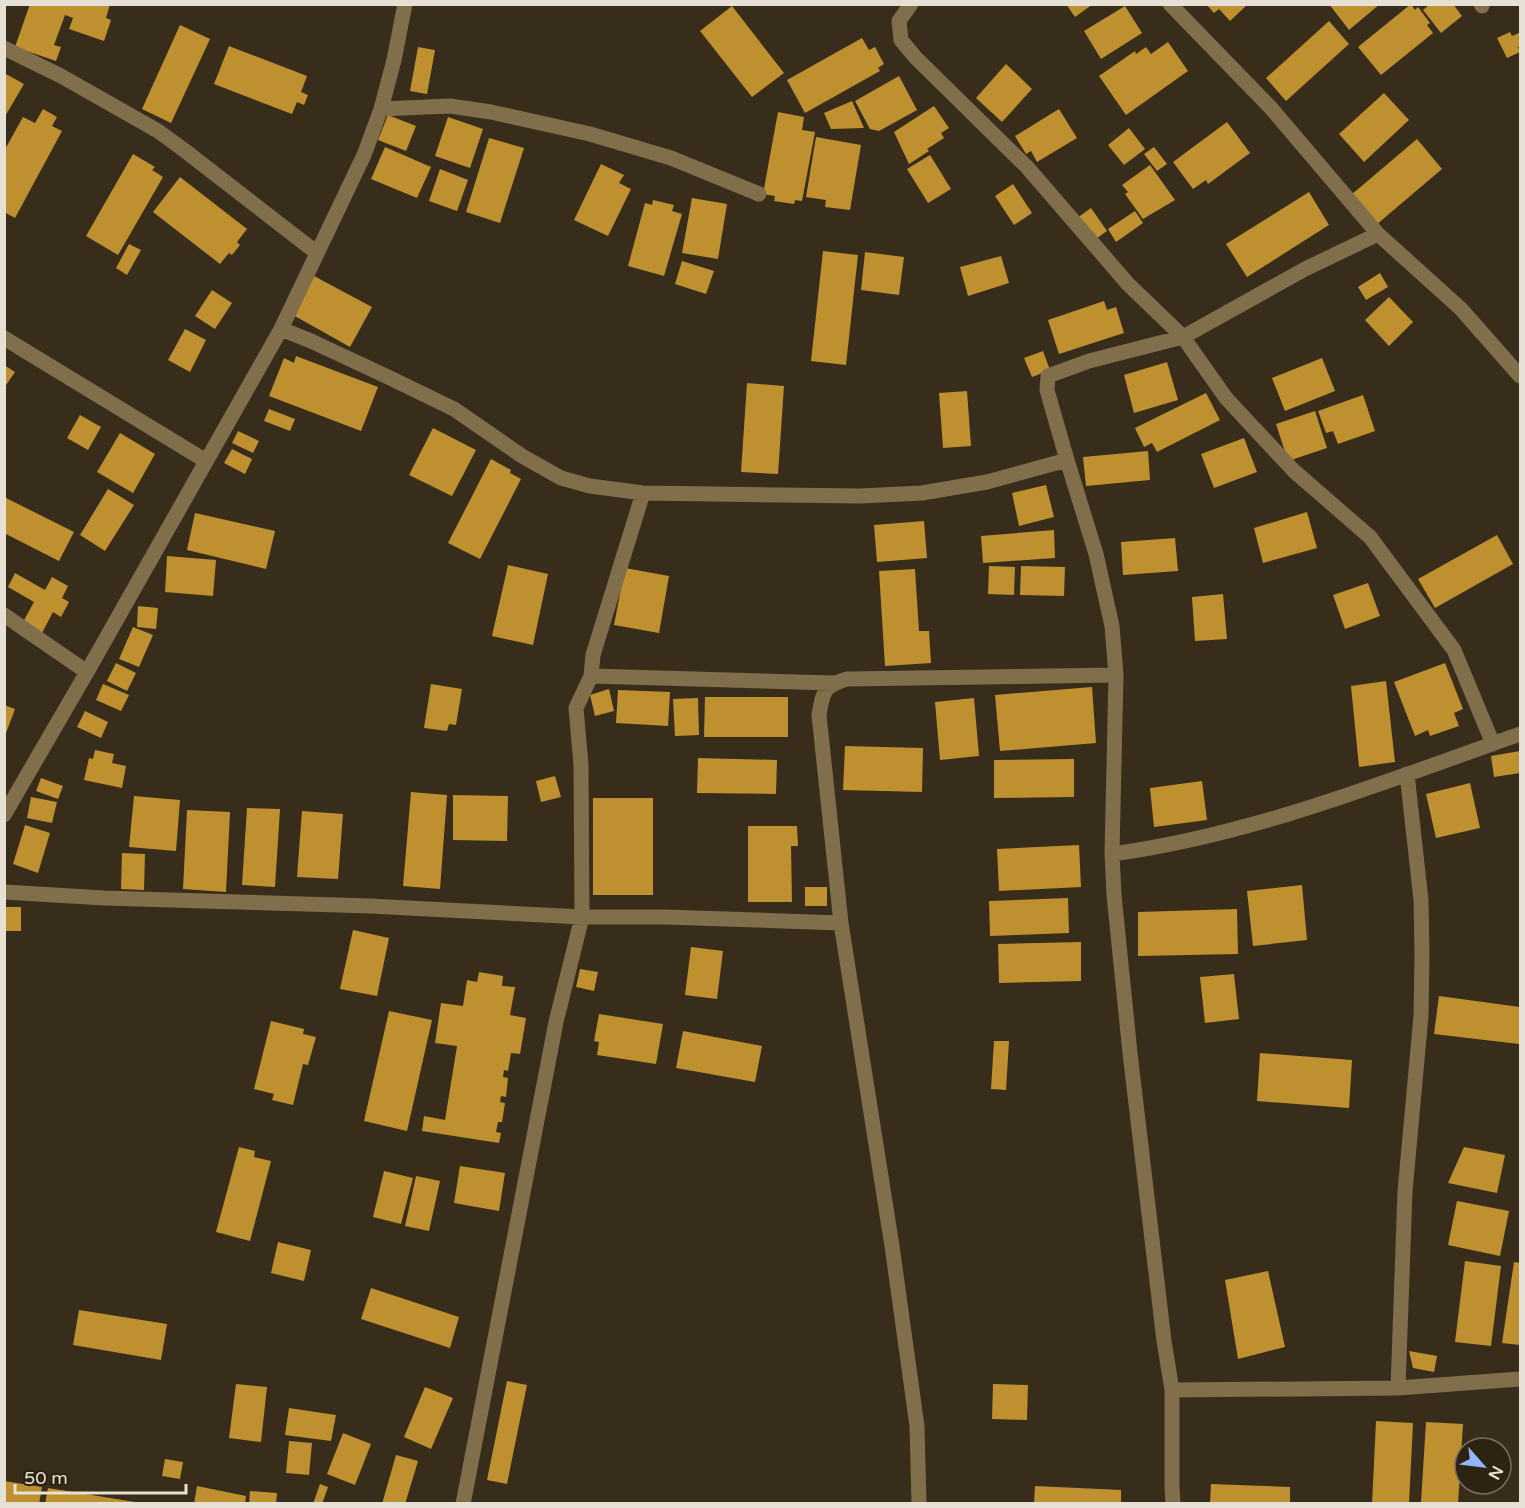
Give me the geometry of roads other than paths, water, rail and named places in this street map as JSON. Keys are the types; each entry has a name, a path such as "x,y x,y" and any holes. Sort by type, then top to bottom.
{"street":[{"path":"4,815 280,329 364,155 381,109 405,4"},
{"path":"911,4 899,21 901,40 916,58 1028,167 1128,284 1183,337 1226,398 1294,471 1370,537 1454,650 1493,744"},
{"path":"1170,4 1271,108 1378,234 1461,309 1521,376"},
{"path":"4,48 61,76 158,131 317,253"},
{"path":"381,109 450,106 491,112 590,134 671,158 759,194"},
{"path":"1173,1503 1172,1390 1164,1341 1130,1053 1114,896 1112,854 1116,675 1112,626 1096,554 1047,390 1048,376 1089,361 1183,337 1305,269 1378,234"},
{"path":"280,329 340,354 454,409 522,456 561,478 590,486 643,493 860,496 922,493 987,483 1067,460"},
{"path":"4,338 206,462"},
{"path":"463,1503 556,1023 582,917 581,765 576,708 591,676 593,655 643,493"},
{"path":"4,615 87,672"},
{"path":"591,676 833,683 846,679 1116,675"},
{"path":"833,683 825,690 819,715 841,923 891,1234 917,1426 919,1503"},
{"path":"1112,854 1175,844 1243,828 1306,809 1521,734"},
{"path":"1398,1388 1405,1191 1421,1016 1422,955 1420,900 1407,774"},
{"path":"4,892 104,898 370,906 582,917 666,917 841,923"},
{"path":"1172,1390 1398,1388 1521,1379"}]}
